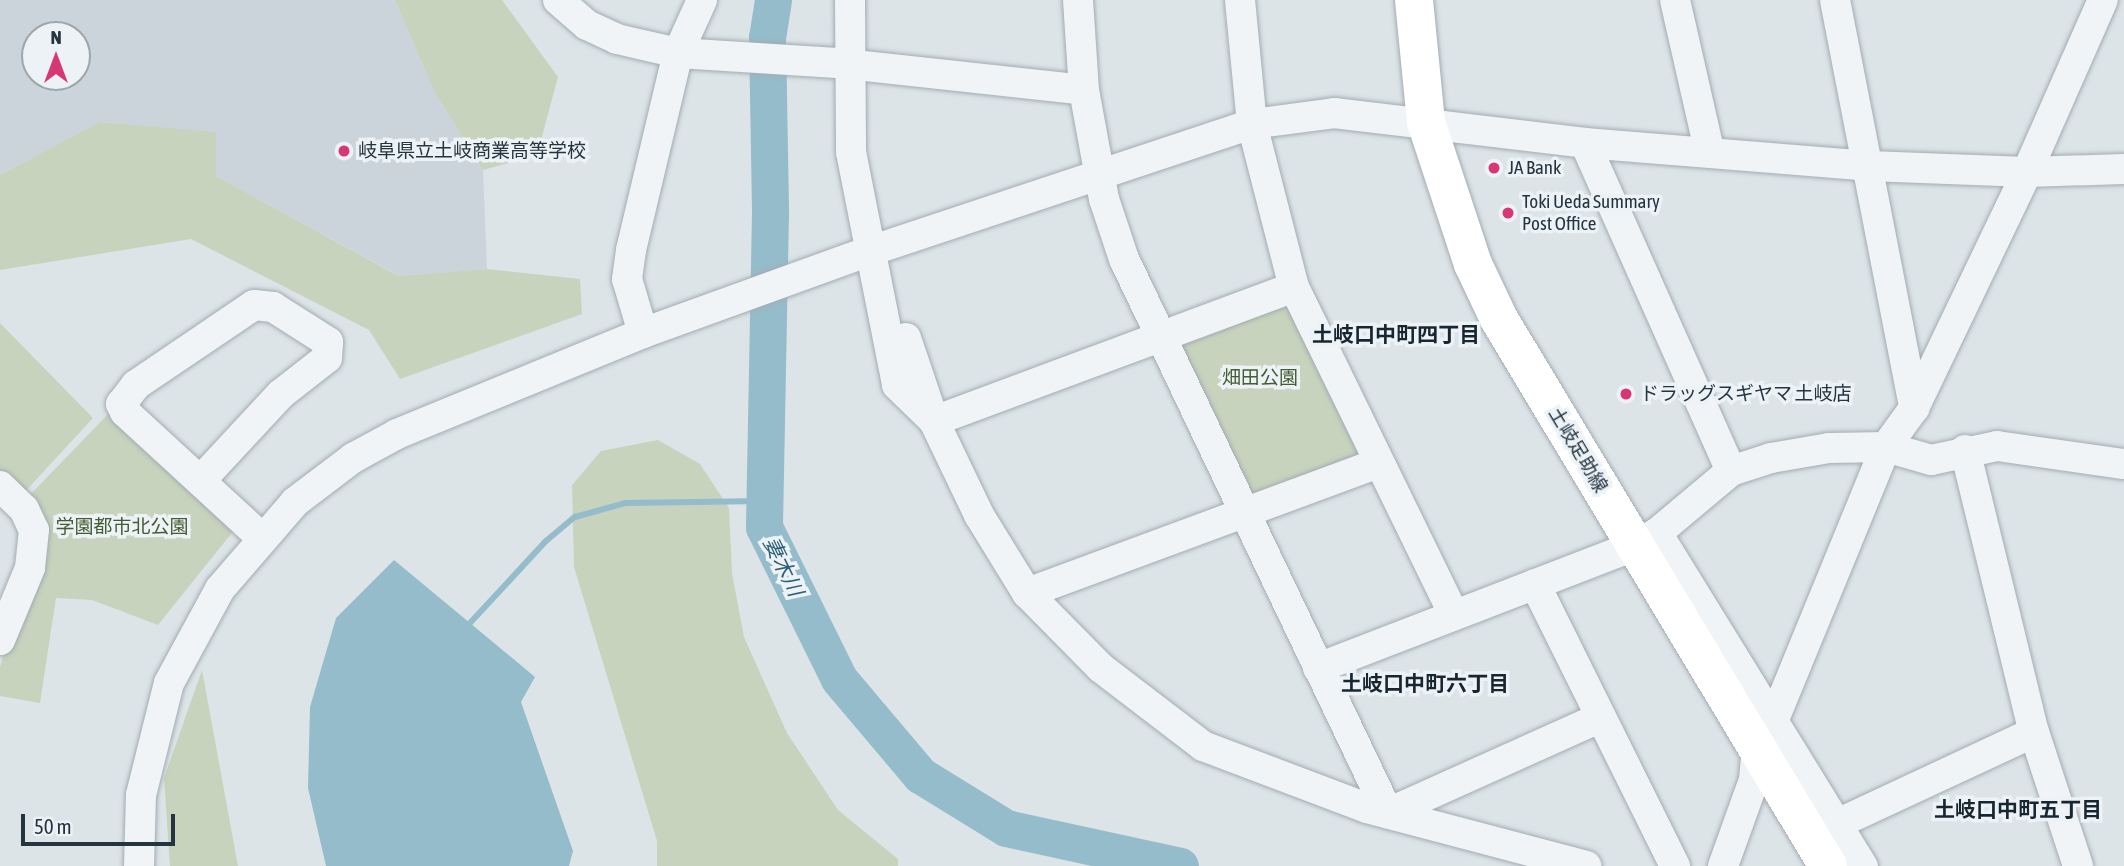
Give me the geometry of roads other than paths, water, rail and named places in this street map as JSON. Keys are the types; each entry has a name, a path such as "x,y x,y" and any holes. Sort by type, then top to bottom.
{"main road":[{"name":"土岐足助線","path":"1414,0 1426,122 1474,264 1499,319 1647,539 1766,730 1828,866"}],"street":[{"path":"558,0 587,25 617,38 689,54 843,64 1084,90"},
{"path":"643,333 627,279 702,0"},
{"path":"850,0 843,64 859,256 897,386 934,421"},
{"path":"1078,0 1084,90 1101,175 1124,259 1247,512 1388,813"},
{"path":"1240,0 1252,124 1294,287 1454,615"},
{"path":"1675,0 1709,150"},
{"path":"1835,0 1914,408"},
{"path":"1723,866 1754,780 1766,730 1886,447 1914,408 2027,172 2103,0"},
{"path":"139,866 145,772 169,683 220,589 261,537 324,478 397,434 643,333 859,256 1252,124 1334,113 1585,143 1709,150 1869,166 2027,172 2124,169"},
{"path":"1585,143 1731,471"},
{"path":"934,421 1294,287"},
{"path":"201,480 281,394 327,358 328,342 273,307 254,305 136,385 121,404 201,480 261,537"},
{"path":"906,338 934,421 979,515 1027,593 1101,668 1203,746 1267,774 1388,813 1586,866"},
{"path":"1318,668 1647,539 1731,471 1800,451 1886,447 1931,460 1965,450 1997,446 2124,464"},
{"path":"1965,450 2034,732 2078,866"},
{"path":"1027,593 1379,463"},
{"path":"0,486 24,509 34,530 30,568 0,640"},
{"path":"1535,584 1599,718 1675,866"},
{"path":"1388,813 1599,718"},
{"path":"1766,730 1837,824 1863,866"},
{"path":"1837,824 2034,732"}],"water":[{"path":"394,560 535,677 521,702 573,851 569,866 326,866 308,788 310,707 336,618"}],"waterway":[{"name":"妻木川","path":"773,0 767,37 770,213 764,527 839,679 920,775 1006,828 1180,866"},
{"path":"470,623 546,541 575,517 625,503 765,501"}],"place":[{"name":"岐阜県立土岐商業高等学校","path":"344,151"},
{"name":"JA Bank","path":"1494,168"},
{"name":"Toki Ueda Summary Post Office","path":"1508,213"},
{"name":"ドラッグスギヤマ 土岐店","path":"1626,394"}],"district":[{"name":"土岐口中町四丁目","path":"1396,334"},
{"name":"土岐口中町六丁目","path":"1425,683"},
{"name":"土岐口中町五丁目","path":"2018,809"}],"park label":[{"name":"畑田公園","path":"1260,378"},
{"name":"学園都市北公園","path":"122,527"}]}
